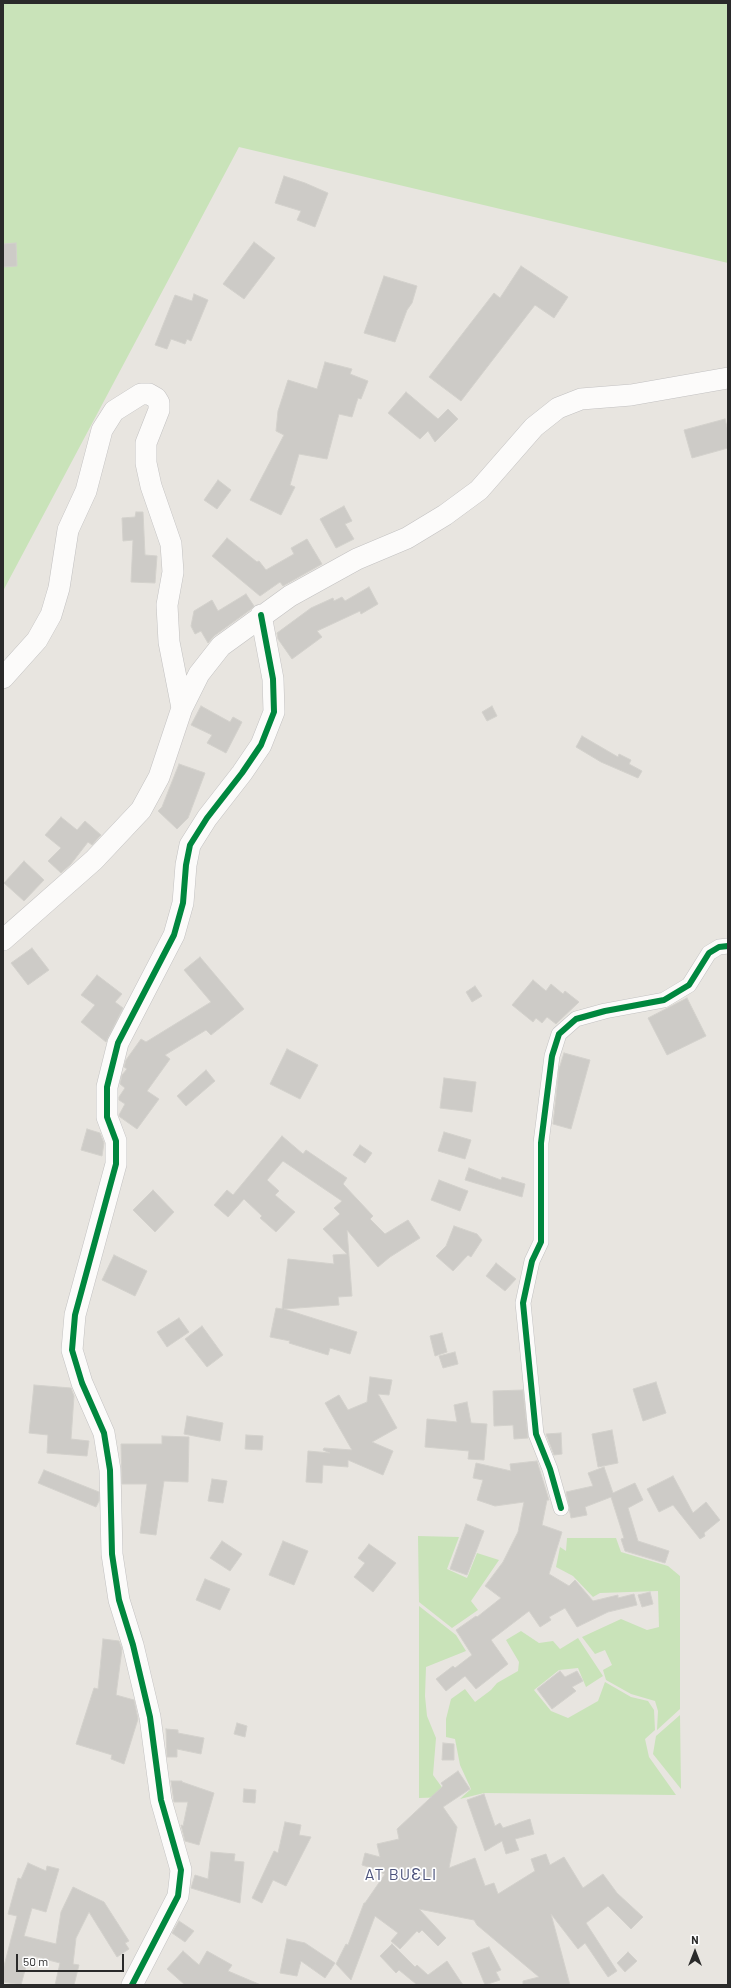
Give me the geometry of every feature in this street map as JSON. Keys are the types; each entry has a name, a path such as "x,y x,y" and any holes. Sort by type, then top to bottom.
{"street":[{"path":"3,940 94,860 141,810 159,777 182,708 199,674 221,646 261,615 290,596 356,559 407,538 445,515 479,490 534,427 558,408 581,399 631,395 728,378"},
{"path":"3,678 37,640 51,615 59,588 68,530 86,491 102,430 114,412 141,394 148,394 156,398 159,403 159,410 146,443 146,463 151,486 171,544 173,572 168,605 169,642 182,708"},
{"path":"132,1985 178,1896 181,1870 161,1800 150,1717 133,1645 119,1600 112,1554 110,1470 104,1433 82,1383 72,1350 75,1322 92,1249 116,1164 116,1141 107,1117 107,1087 118,1044 174,935 183,903 186,865 190,845 207,818 242,773 261,745 274,712 273,679 261,615"},
{"path":"561,1508 550,1469 536,1434 522,1303 532,1261 541,1242 541,1143 552,1056 560,1034 576,1019 605,1011 664,1000 689,985 709,953 719,947 728,946"}],"green space":[{"path":"3,3 728,3 728,263 239,147 3,591"},
{"path":"418,1536 459,1537 447,1569 467,1578 477,1553 499,1560 471,1601 478,1610 452,1628 419,1602"},
{"path":"567,1538 616,1538 621,1552 668,1566 680,1576 680,1709 657,1730 658,1711 655,1701 631,1694 606,1680 603,1670 612,1665 605,1650 595,1654 582,1637 621,1619 647,1630 659,1627 658,1591 600,1593 593,1597 573,1576 556,1567 560,1547 566,1551"},
{"path":"419,1606 456,1635 466,1651 426,1667 425,1696 427,1716 436,1738 433,1775 449,1797 419,1798"},
{"path":"521,1631 539,1643 553,1641 560,1649 578,1638 603,1676 586,1687 578,1668 559,1670 534,1690 551,1711 568,1718 598,1701 605,1682 631,1697 648,1701 654,1710 655,1730 645,1739 649,1757 676,1795 484,1793 460,1799 471,1789 460,1765 455,1739 446,1737 446,1719 451,1699 465,1689 475,1702 491,1690 497,1683 518,1671 519,1662 506,1640"},
{"path":"680,1715 681,1789 653,1754 656,1736"}],"building":[{"path":"284,176 328,193 315,227 297,220 301,211 275,203"},
{"path":"254,242 275,258 244,299 223,284"},
{"path":"16,243 17,266 3,267 3,244"},
{"path":"521,266 568,297 554,318 535,305 461,401 429,377 494,293 500,298"},
{"path":"384,276 417,286 412,303 407,310 395,342 364,333"},
{"path":"194,294 208,300 191,341 187,339 185,344 171,339 167,349 155,345 175,295 192,301"},
{"path":"325,362 352,369 350,374 368,381 361,399 358,398 352,417 339,414 327,459 299,454 290,485 295,487 281,515 250,500 284,435 276,431 278,411 288,380 317,389"},
{"path":"406,392 438,419 448,409 458,419 435,442 428,431 420,439 388,413"},
{"path":"725,419 728,431 728,448 692,458 684,430"},
{"path":"218,480 231,490 217,509 204,500"},
{"path":"344,506 352,521 345,524 354,539 336,548 320,519"},
{"path":"136,512 143,512 145,555 157,556 155,583 131,582 133,540 123,541 122,518 135,517"},
{"path":"227,538 257,562 259,561 266,570 294,554 291,548 307,539 322,564 283,586 280,582 260,596 212,556"},
{"path":"369,587 378,604 361,614 360,611 317,631 322,637 292,659 278,639 277,633 311,608 333,598 334,601 342,597 345,601"},
{"path":"246,594 254,606 214,636 208,643 201,631 195,634 191,626 194,611 212,600 218,611"},
{"path":"201,706 230,722 233,717 242,722 226,753 207,743 212,735 191,725"},
{"path":"492,706 497,716 487,721 482,712"},
{"path":"582,736 618,757 619,754 631,760 629,764 642,771 638,778 601,762 576,747"},
{"path":"179,764 205,773 188,818 177,829 158,811 162,807"},
{"path":"61,817 77,830 85,821 101,835 92,845 88,842 71,864 61,873 48,861 61,848 45,835"},
{"path":"24,861 44,880 24,901 4,883"},
{"path":"32,948 49,970 28,985 11,963"},
{"path":"200,957 244,1009 211,1035 206,1030 165,1055 170,1059 147,1091 159,1099 137,1129 119,1115 125,1104 119,1100 119,1097 125,1088 120,1084 122,1075 127,1069 124,1067 126,1060 141,1039 146,1042 211,1002 184,970"},
{"path":"97,975 122,994 115,1002 123,1008 106,1042 81,1022 95,1005 81,995"},
{"path":"533,980 546,991 551,984 563,994 565,991 579,1002 556,1024 547,1017 542,1023 536,1018 533,1022 512,1005"},
{"path":"475,986 482,996 472,1002 466,992"},
{"path":"687,998 706,1036 667,1055 648,1018"},
{"path":"287,1049 318,1065 300,1099 270,1084"},
{"path":"564,1053 590,1060 571,1129 553,1124 559,1069"},
{"path":"206,1070 215,1081 186,1106 177,1096"},
{"path":"444,1078 476,1082 472,1112 440,1108"},
{"path":"87,1129 100,1133 104,1143 102,1156 81,1150"},
{"path":"444,1132 471,1140 465,1159 438,1151"},
{"path":"282,1136 303,1154 306,1150 347,1178 343,1184 373,1216 370,1219 385,1234 408,1220 420,1238 390,1257 378,1267 347,1230 352,1296 338,1297 339,1305 284,1309 357,1332 350,1354 330,1348 328,1355 289,1343 290,1341 270,1337 276,1308 282,1309 288,1259 334,1264 333,1255 347,1254 323,1229 340,1214 334,1208 342,1201 283,1161 267,1180 279,1191 275,1195 295,1212 276,1232 260,1218 262,1216 244,1199 228,1217 214,1205 227,1190 233,1195"},
{"path":"360,1145 372,1153 365,1163 353,1155"},
{"path":"469,1168 501,1180 502,1177 525,1184 522,1197 465,1180"},
{"path":"439,1180 468,1191 460,1211 431,1200"},
{"path":"153,1190 174,1212 155,1232 133,1210"},
{"path":"454,1226 477,1234 482,1240 471,1257 468,1255 453,1271 436,1256 446,1246"},
{"path":"114,1255 147,1271 135,1296 102,1280"},
{"path":"496,1263 516,1279 505,1291 486,1276"},
{"path":"179,1318 189,1332 167,1347 157,1332"},
{"path":"202,1326 223,1355 207,1367 185,1339"},
{"path":"442,1333 447,1352 435,1356 430,1336"},
{"path":"455,1352 458,1364 443,1368 439,1356"},
{"path":"370,1377 392,1380 389,1395 378,1394 397,1428 372,1442 393,1451 383,1475 348,1460 348,1467 323,1465 322,1483 306,1482 308,1451 330,1453 323,1450 324,1448 352,1450 325,1403 339,1395 348,1410 367,1402"},
{"path":"656,1382 666,1413 643,1421 633,1389"},
{"path":"34,1385 71,1388 74,1396 71,1439 89,1441 87,1456 47,1453 48,1435 29,1433"},
{"path":"523,1390 528,1438 514,1439 513,1425 494,1426 493,1391"},
{"path":"467,1402 471,1423 487,1424 484,1460 468,1459 469,1451 425,1447 427,1419 457,1422 454,1405"},
{"path":"187,1416 223,1423 220,1441 184,1434"},
{"path":"612,1430 618,1463 598,1467 592,1434"},
{"path":"561,1433 562,1454 554,1455 546,1434"},
{"path":"246,1435 263,1436 262,1450 245,1449"},
{"path":"162,1436 189,1437 188,1482 164,1481 156,1535 140,1533 147,1484 122,1484 121,1444 162,1444"},
{"path":"537,1461 549,1500 547,1500 542,1525 562,1532 549,1574 569,1586 575,1580 593,1601 618,1595 618,1598 634,1594 637,1605 608,1612 577,1627 565,1608 549,1617 551,1620 540,1627 529,1611 491,1640 508,1664 476,1689 465,1676 446,1691 436,1679 453,1666 455,1668 472,1655 456,1630 476,1616 477,1617 501,1598 485,1586 503,1562 518,1532 524,1502 495,1506 477,1500 483,1480 473,1478 476,1463 511,1471 510,1464"},
{"path":"604,1467 613,1493 635,1483 643,1500 628,1508 638,1541 669,1551 665,1563 625,1551 621,1539 624,1538 611,1497 585,1507 587,1515 571,1518 566,1492 593,1486 588,1473"},
{"path":"44,1470 99,1492 99,1501 96,1507 38,1483"},
{"path":"673,1476 693,1513 706,1502 720,1520 704,1533 705,1536 700,1539 673,1505 659,1512 647,1489"},
{"path":"212,1479 227,1481 223,1503 208,1501"},
{"path":"466,1524 484,1531 467,1575 450,1569"},
{"path":"222,1541 242,1554 230,1571 210,1558"},
{"path":"283,1541 308,1551 294,1585 269,1575"},
{"path":"369,1544 396,1563 373,1592 354,1577 365,1563 358,1558"},
{"path":"205,1579 230,1589 220,1610 196,1600"},
{"path":"650,1592 653,1604 642,1607 638,1595"},
{"path":"103,1639 119,1641 122,1649 116,1695 134,1700 138,1719 124,1764 111,1759 112,1755 76,1744 94,1688 98,1689"},
{"path":"560,1671 565,1677 577,1671 583,1681 572,1687 576,1691 552,1709 537,1689"},
{"path":"237,1723 247,1726 245,1737 234,1734"},
{"path":"166,1729 178,1730 178,1733 204,1738 201,1754 177,1749 177,1757 167,1757"},
{"path":"443,1743 454,1744 454,1760 442,1760"},
{"path":"458,1771 470,1789 443,1807 457,1827 449,1868 475,1858 485,1886 494,1883 498,1894 535,1871 531,1859 546,1854 550,1865 564,1857 583,1888 603,1874 617,1893 643,1917 631,1929 608,1906 586,1923 617,1971 608,1977 585,1943 578,1949 551,1914 570,1985 523,1985 523,1981 539,1977 477,1925 474,1920 419,1909 446,1938 438,1946 422,1930 419,1933 417,1931 400,1949 391,1941 398,1933 375,1916 351,1980 336,1964 346,1944 348,1945 364,1903 385,1874 362,1865 365,1853 380,1857 377,1844 399,1839 397,1829 443,1786 441,1783"},
{"path":"171,1781 182,1781 214,1793 199,1845 185,1841 181,1825 183,1826 188,1802 174,1802"},
{"path":"244,1789 256,1790 255,1803 243,1802"},
{"path":"484,1794 495,1826 500,1823 503,1828 530,1819 534,1834 515,1839 519,1850 506,1854 502,1841 485,1851 467,1800"},
{"path":"285,1822 301,1825 299,1835 311,1837 286,1886 273,1880 262,1903 252,1898 274,1851 278,1853"},
{"path":"211,1852 235,1854 234,1861 244,1862 240,1903 191,1888 195,1875 208,1879"},
{"path":"28,1863 46,1871 47,1866 59,1869 46,1912 32,1908 24,1936 56,1944 61,1912 73,1887 104,1902 129,1941 125,1943 129,1949 117,1957 89,1912 76,1938 73,1964 79,1965 74,1985 55,1985 60,1963 29,1955 21,1985 3,1982 3,1970 17,1916 8,1914 18,1878 21,1879"},
{"path":"179,1921 194,1931 185,1942 172,1933"},
{"path":"287,1939 305,1943 335,1963 325,1978 301,1961 297,1976 280,1973"},
{"path":"392,1944 415,1967 417,1965 428,1975 447,1961 463,1985 413,1985 416,1984 399,1970 396,1973 380,1956"},
{"path":"489,1947 501,1970 496,1972 500,1980 485,1985 472,1953"},
{"path":"183,1951 199,1965 207,1951 232,1965 228,1971 261,1985 185,1985 167,1969"},
{"path":"628,1952 637,1961 625,1972 617,1963"}],"cycle path":[{"path":"132,1985 178,1896 181,1870 161,1800 150,1717 133,1645 119,1600 112,1554 110,1470 104,1433 82,1383 72,1350 75,1315 116,1164 116,1141 107,1117 107,1087 118,1043 174,935 183,903 186,865 190,845 207,818 242,773 261,745 274,712 273,679 261,615"},
{"path":"561,1508 550,1469 536,1434 523,1303 532,1261 541,1242 541,1143 552,1056 559,1034 576,1019 605,1011 664,1000 689,985 709,953 719,947 728,946"}],"district":[{"name":"AT BUƐLI","path":"401,1875"}]}
